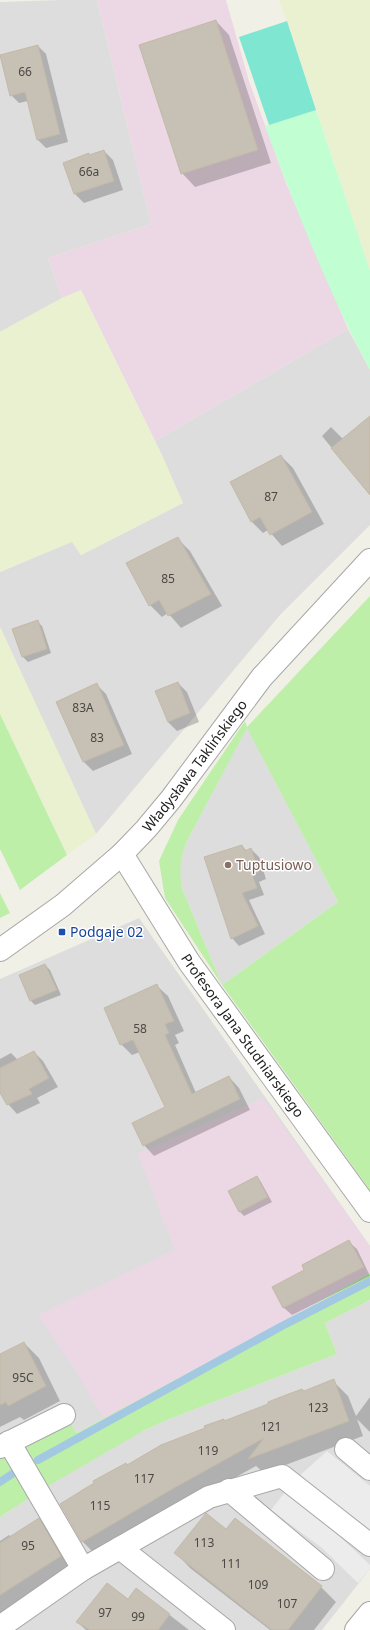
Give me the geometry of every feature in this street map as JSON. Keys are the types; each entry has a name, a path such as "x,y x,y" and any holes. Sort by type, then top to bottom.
{"street":[{"name":"Władysława Taklińskiego","path":"0,950 63,905 122,854 146,829 171,799 262,677 370,560"},
{"name":"Profesora Jana Studniarskiego","path":"122,854 189,962 370,1211"},
{"path":"64,1415 5,1444 83,1569"},
{"path":"346,1449 370,1469"},
{"path":"0,1627 83,1569 209,1496 282,1476 370,1545"},
{"path":"229,1490 323,1569"},
{"path":"120,1548 224,1630"},
{"path":"356,1630 370,1613"}],"shaded area":[{"path":"97,0 151,224 48,258 62,298 0,332 0,2"},
{"path":"97,0 226,0 249,81 286,183 348,329 155,441 81,290 62,298 48,258 151,224"},
{"path":"287,21 316,110 269,125 239,37"},
{"path":"348,329 370,370 370,525 280,615 96,834 0,627 0,572 72,541 81,555 183,503 155,441"},
{"path":"247,727 338,902 222,985 182,888 179,872 182,853 187,841"},
{"path":"139,918 370,1246 370,1273 314,1305 77,1433 67,1418 23,1444 143,1431 167,1420 337,1354 325,1323 370,1300 370,1569 322,1630 0,1630 0,1517 31,1497 0,1456 0,979"},
{"path":"263,1098 370,1246 370,1273 104,1419 76,1371 38,1315 175,1250 138,1154"},
{"path":"327,1451 370,1486 370,1538 297,1478"},
{"path":"285,1492 334,1531 370,1565 370,1569 358,1583 322,1548 271,1510"}],"green space":[{"path":"279,0 370,0 370,271 287,21"},
{"path":"316,110 370,271 370,370 326,280 265,126"},
{"path":"81,290 162,455 183,503 81,555 72,542 0,572 0,332 62,298"},
{"path":"370,596 370,1190 222,985 165,898 159,861 178,820 245,721 247,727","holes":["247,728 338,902 222,985 182,888 181,864 187,841"]},
{"path":"0,627 96,834 67,855 0,714"},
{"path":"0,714 67,855 20,890 0,849"},
{"path":"0,893 10,913 0,918"},
{"path":"370,1273 370,1300 325,1323 337,1354 167,1420 143,1431 48,1486 22,1444 67,1418 77,1433 314,1305"},
{"path":"7,1453 31,1497 0,1517 0,1456"}],"building":[{"path":"216,20 258,150 181,174 139,45"},
{"path":"38,45 60,134 37,140 25,92 10,96 0,55"},
{"path":"104,150 114,181 74,194 63,163 89,153 89,155"},
{"path":"370,416 370,495 331,448"},
{"path":"281,455 312,512 270,535 260,517 251,522 230,482"},
{"path":"178,537 211,594 168,616 159,600 149,606 126,563"},
{"path":"38,620 47,649 22,657 12,629"},
{"path":"178,682 190,713 168,722 155,691"},
{"path":"97,683 124,745 83,762 56,702"},
{"path":"242,845 245,851 251,848 259,872 252,874 257,888 242,893 258,926 231,939 204,857"},
{"path":"45,964 57,990 30,1001 19,975"},
{"path":"157,984 174,1021 165,1024 169,1033 165,1035 192,1094 229,1076 240,1099 143,1146 132,1123 165,1107 133,1040 120,1045 104,1008"},
{"path":"34,1051 49,1078 29,1089 32,1094 7,1105 0,1093 0,1068"},
{"path":"257,1176 268,1197 239,1212 228,1191"},
{"path":"349,1240 364,1267 283,1308 272,1287 304,1270 302,1265"},
{"path":"24,1342 46,1386 8,1406 6,1402 0,1405 0,1354"},
{"path":"334,1379 349,1421 248,1459 264,1438 174,1488 82,1542 60,1504 94,1483 93,1481 126,1463 127,1465 161,1445 205,1428 204,1426 224,1419 224,1421 268,1404 268,1402 286,1395 302,1389 304,1391"},
{"path":"206,1513 226,1529 235,1518 322,1586 288,1630 272,1630 174,1553"},
{"path":"39,1518 61,1556 0,1595 0,1543"},
{"path":"107,1583 128,1599 136,1588 170,1614 158,1630 90,1630 76,1622"}],"waterway":[{"path":"38,1460 282,1326 370,1281"},
{"path":"0,1482 12,1474"}],"place":[{"name":"Tuptusiowo","path":"228,865"},
{"name":"Podgaje 02","path":"62,932"}]}
